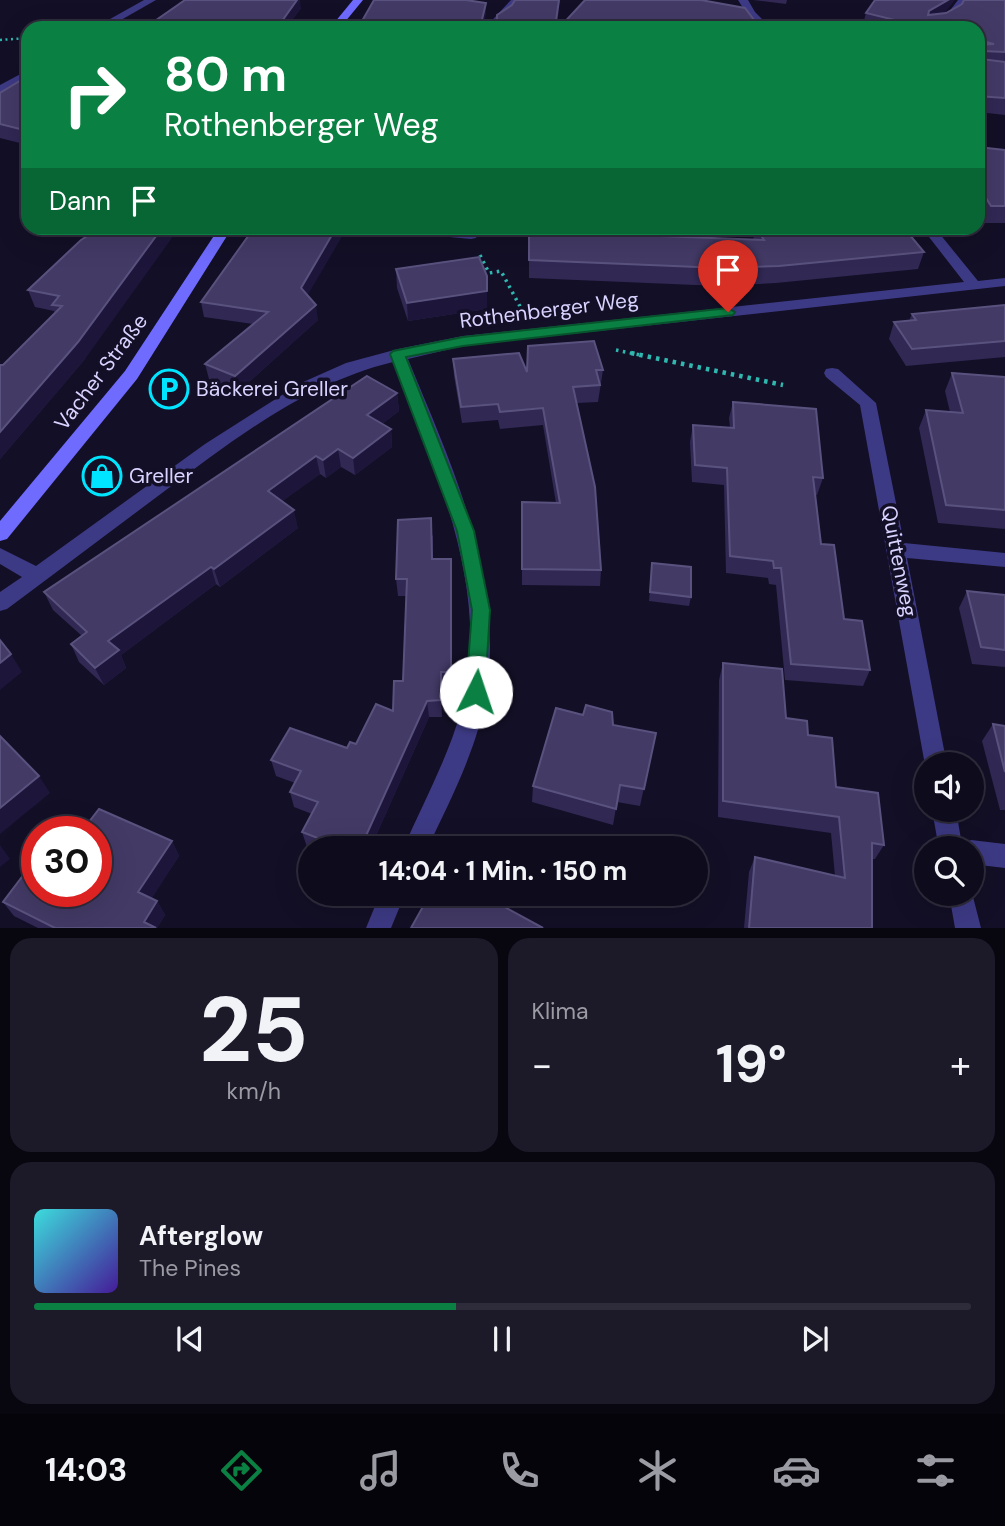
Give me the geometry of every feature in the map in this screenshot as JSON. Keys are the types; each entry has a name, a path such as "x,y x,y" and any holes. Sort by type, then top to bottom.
{"street":[{"path":"112,21 151,0"},
{"path":"341,21 358,0"},
{"path":"498,21 514,6 516,0"},
{"path":"743,0 758,21"},
{"path":"945,21 963,0"},
{"path":"740,12 751,14"},
{"path":"0,90 21,77"},
{"name":"Vacher Straße","path":"0,534 131,375 221,235"},
{"path":"934,235 974,285"},
{"name":"Rothenberger Weg","path":"0,603 211,448 307,387 352,367 398,354 463,341 1005,282"},
{"path":"398,354 465,531 481,610 476,692 446,784 421,836"},
{"name":"Quittenweg","path":"832,373 868,403 898,550 934,752"},
{"path":"898,550 1005,559"},
{"path":"0,555 37,576"},
{"path":"984,854 1005,856"},
{"path":"378,928 388,906"},
{"path":"963,906 968,928"}],"path":[{"path":"0,40 21,38"},
{"path":"474,235 489,273 501,271 537,333"},
{"path":"605,348 783,385"}],"building":[{"path":"185,0 297,0 282,21 155,21"},
{"path":"374,0 466,0 486,3 482,21 362,21"},
{"path":"515,0 559,0 556,21 497,21 497,15"},
{"path":"585,0 701,0 745,8 755,21 566,21"},
{"path":"875,0 948,0 929,11 928,15 946,13 964,0 1005,0 1005,52 985,51 985,45 994,44 985,42 985,21 899,21 866,13"},
{"path":"985,60 1005,62 1005,98 985,97"},
{"path":"21,80 21,129 0,124 0,93"},
{"path":"985,148 1005,150 1005,206 991,206 986,198"},
{"path":"89,235 157,235 78,342 0,432 0,365 62,306 52,305 59,296 28,290"},
{"path":"249,235 332,235 301,288 316,305 235,376 205,364 268,312 201,302"},
{"path":"529,235 635,235 764,240 761,235 910,235 924,252 779,266 722,268 529,260"},
{"path":"479,257 487,276 487,291 407,303 396,269"},
{"path":"1005,305 1005,341 912,349 894,322 916,320 912,314"},
{"path":"594,341 603,370 596,370 600,385 573,387 595,487 601,570 522,569 522,502 560,503 543,408 500,412 498,404 461,407 453,359 519,353 527,372 528,346"},
{"path":"952,373 1005,377 1005,510 946,505 926,410 963,413"},
{"path":"367,376 397,393 367,415 391,429 353,458 338,449 323,460 316,456 268,491 294,510 214,569 211,567 108,641 119,650 95,668 71,644 87,632 44,592"},
{"path":"733,402 816,409 823,478 813,477 821,544 834,545 844,619 862,621 870,670 791,664 781,568 774,568 773,561 730,556 727,468 695,465 693,425 734,428"},
{"path":"431,518 432,559 451,559 451,672 441,672 441,700 427,701 366,836 312,836 302,832 318,802 290,792 301,771 271,760 290,728 347,748 350,742 356,744 376,704 393,711 394,681 403,681 407,579 396,579 398,520"},
{"path":"652,563 691,567 691,597 650,592"},
{"path":"967,591 1005,595 1005,650 981,647"},
{"path":"0,640 11,654 0,663"},
{"path":"723,663 782,669 786,718 807,721 808,735 832,738 836,787 878,793 884,845 872,843 872,928 749,928 755,857 845,878 839,817 723,801"},
{"path":"586,705 612,712 613,725 656,733 644,789 620,785 616,809 533,786 556,708 583,715"},
{"path":"993,724 1005,726 1005,772"},
{"path":"0,736 39,776 0,808"},
{"path":"99,809 172,841 138,892 157,901 144,922 156,928 55,928 3,902 21,878 21,907 112,907 112,816 94,816"},
{"path":"423,906 503,906 543,928 411,928"}],"place":[{"name":"Bäckerei Greller","path":"169,389"},
{"name":"Greller","path":"102,476"}],"route":[{"path":"476,692 481,610 465,531 398,354 463,341 728,312"}]}
